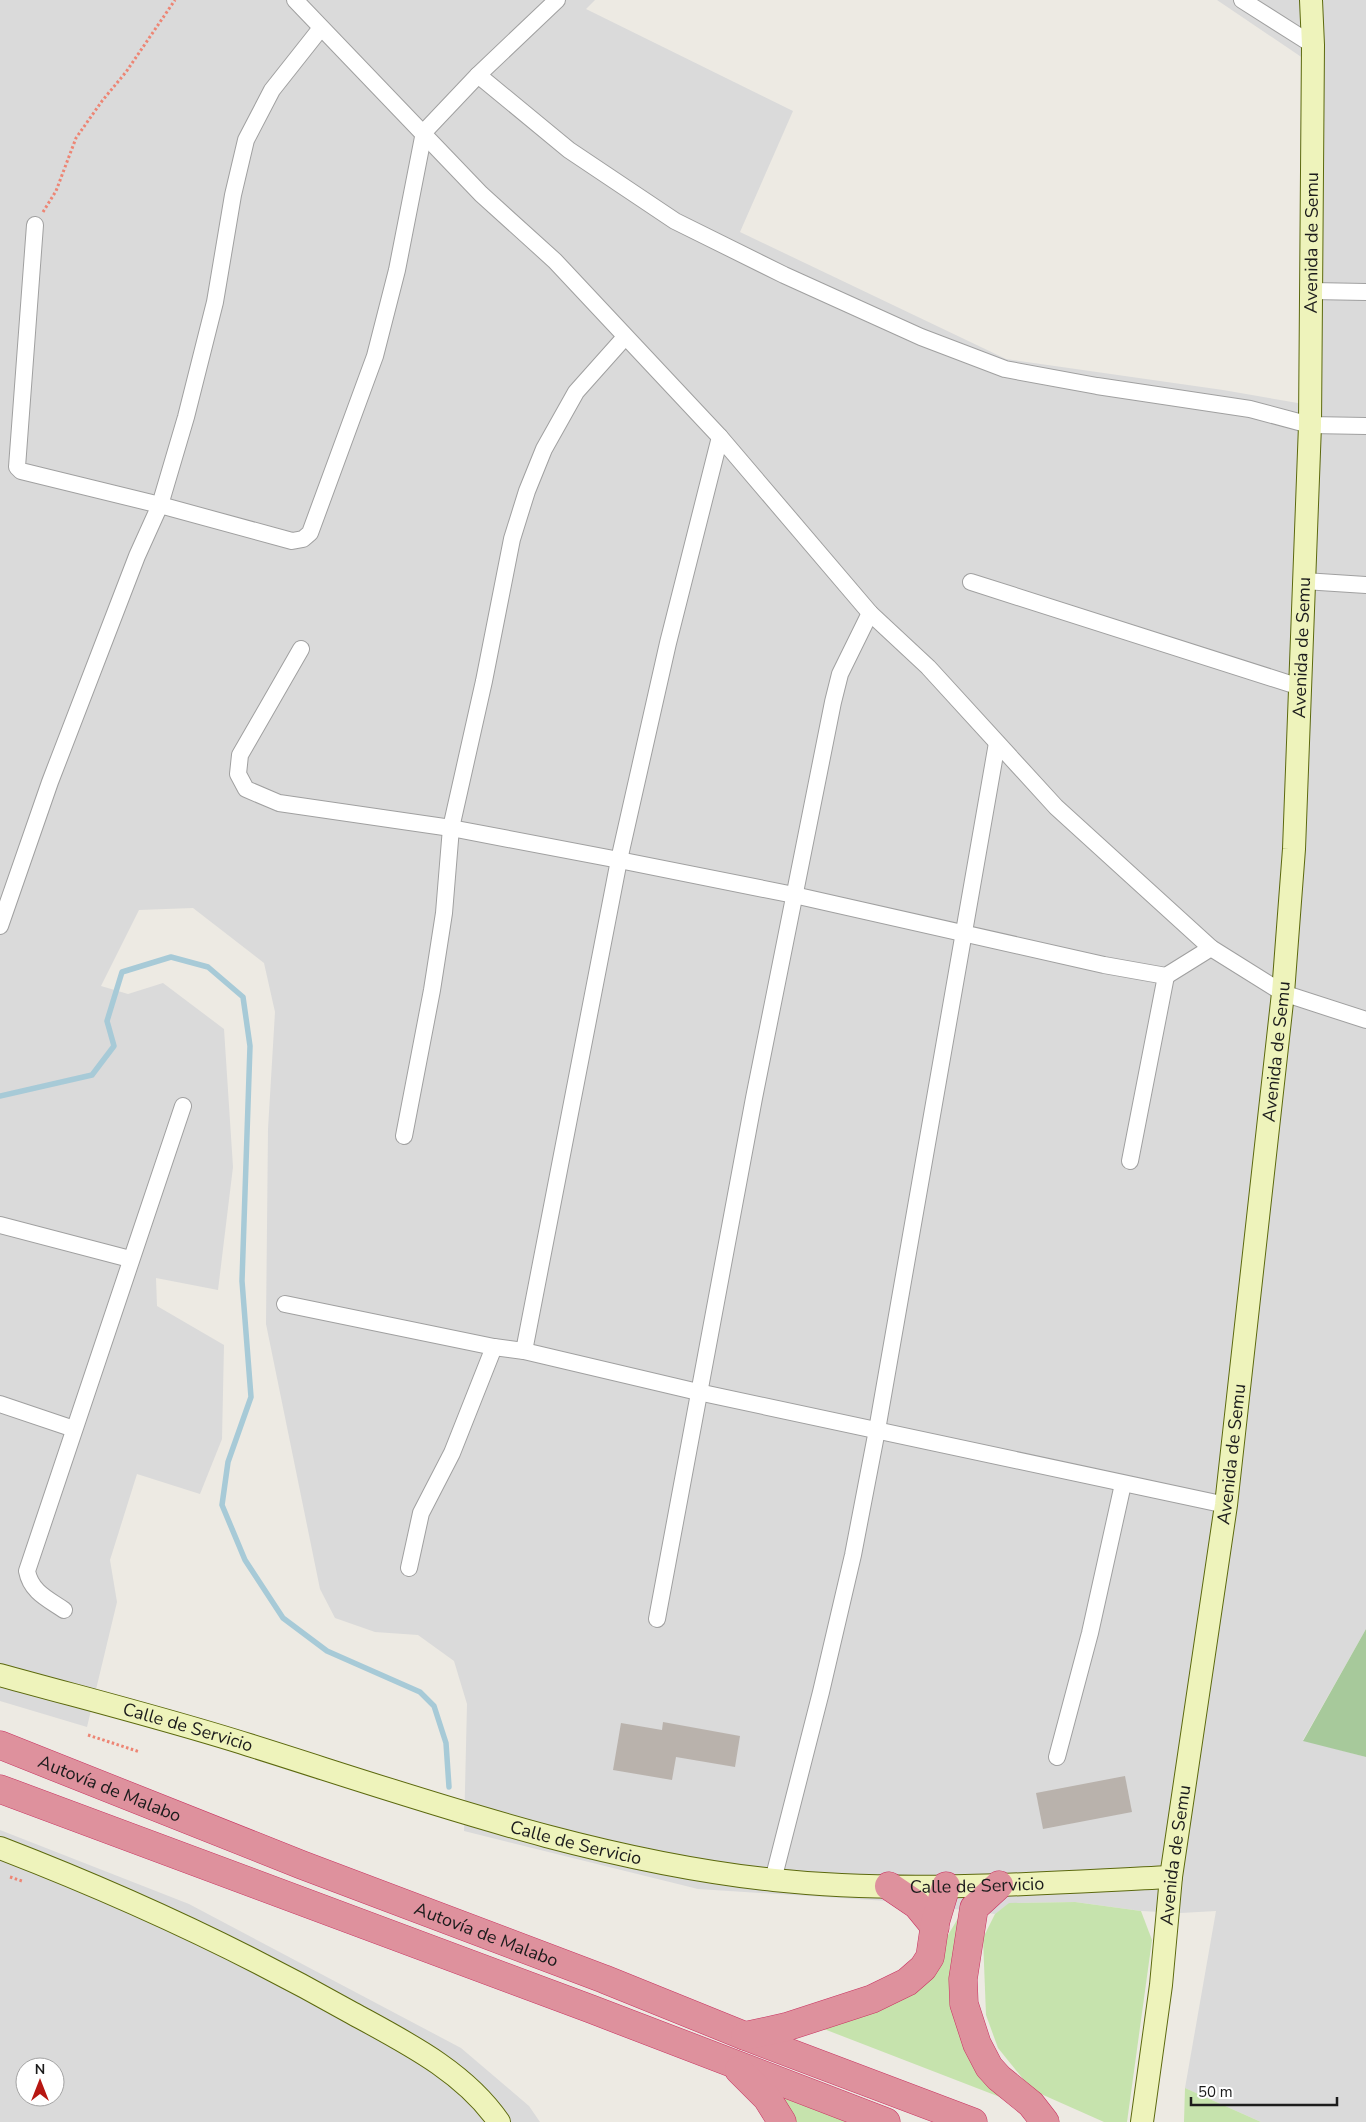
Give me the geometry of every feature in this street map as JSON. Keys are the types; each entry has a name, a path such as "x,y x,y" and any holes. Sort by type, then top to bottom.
{"highway":[{"name":"Autovía de Malabo","path":"0,1745 302,1864 604,1979 745,2036 974,2122"},
{"name":"Autovía de Malabo","path":"0,1789 731,2062 886,2122"},
{"path":"999,1884 974,1908 963,1979 964,2004 977,2044 989,2067 999,2078 1031,2104 1045,2122"},
{"path":"888,1886 917,1904 934,1927"},
{"path":"745,2036 786,2027 872,1999 884,1995 907,1982 923,1968 930,1957 934,1927 946,1886"},
{"path":"731,2062 767,2098 782,2122"}],"main road":[{"name":"Avenida de Semu","path":"1142,2122 1161,1985 1171,1877 1226,1505 1284,992 1294,849 1310,425 1313,45 1311,0"},
{"name":"Calle de Servicio","path":"0,1675 246,1744 390,1790 529,1831 683,1866 773,1880 858,1886 946,1886 1171,1877"},
{"path":"0,1848 85,1881 194,1929 295,1981 410,2045 459,2078 499,2122"}],"street":[{"path":"295,0 424,132 481,194 555,261 720,437 870,613 928,667 1056,807 1211,948 1284,992 1366,1020"},
{"path":"35,225 17,467 21,471 160,505 292,541 303,539 310,533 375,356 397,270 424,132 478,75 557,0"},
{"path":"1242,0 1313,45"},
{"path":"0,926 54,773 137,556 160,505 186,417 213,311 233,195 246,140 272,90 321,28"},
{"path":"478,75 570,150 675,221 784,275 921,337 1004,369 1096,386 1250,409 1310,425 1366,426"},
{"path":"1312,291 1366,292"},
{"path":"404,1136 434,980 444,912 450,828 484,681 512,539 527,491 544,450 576,392 625,337"},
{"path":"524,1352 619,860 668,643 720,437"},
{"path":"1304,581 1366,585"},
{"path":"970,582 1300,688"},
{"path":"657,1619 698,1392 832,702 840,674 870,613"},
{"path":"301,649 240,755 238,774 246,789 279,803 450,828 619,860 794,895 1104,965 1166,976 1211,948"},
{"path":"773,1880 821,1692 853,1555 877,1430 997,743"},
{"path":"1130,1161 1166,976"},
{"path":"64,1610 34,1590 29,1581 27,1571 62,1470 130,1259 183,1106"},
{"path":"0,1225 130,1259"},
{"path":"285,1304 524,1352 698,1392 1226,1505"},
{"path":"409,1568 421,1513 452,1453 494,1347"},
{"path":"0,1404 74,1429"},
{"path":"1057,1757 1090,1633 1123,1484"}],"path":[{"path":"35,225 56,191 76,138 102,101 126,72 175,0"},
{"path":"88,1735 140,1752"}],"shaded area":[{"path":"0,0 595,0 586,9 793,111 740,232 1006,359 1223,390 1321,407 1322,71 1217,0 1366,0 1366,1629 1303,1740 1366,1757 1366,2122 1261,2122 1185,2088 1216,1911 1181,1913 1141,1911 1075,1902 1010,1903 995,1914 887,1901 698,1889 464,1831 467,1704 454,1661 418,1635 375,1632 335,1618 320,1589 266,1324 268,1129 275,1012 264,963 193,908 139,910 101,986 128,994 163,983 224,1029 233,1167 218,1290 156,1278 157,1306 224,1345 222,1439 200,1494 137,1474 110,1560 117,1602 87,1727 0,1701"},
{"path":"0,1830 189,1904 461,2048 529,2106 540,2122 0,2122"}],"green space":[{"path":"1366,1629 1366,1757 1303,1741"},
{"path":"1075,1902 1141,1911 1152,1940 1127,2122 1104,2122 1032,2090 998,2048 986,2015 983,1938 995,1914 1009,1903"},
{"path":"960,1915 958,2008 1031,2109 798,2019 921,1980"},
{"path":"1185,2088 1261,2122 1184,2122"},
{"path":"775,2093 847,2122 792,2122"}],"building":[{"path":"663,1722 740,1736 735,1767 676,1757 672,1780 613,1770 621,1723 662,1730"},
{"path":"1125,1776 1132,1812 1043,1829 1036,1793"}],"waterway":[{"path":"0,1096 92,1075 114,1046 107,1021 122,972 171,957 208,967 243,997 250,1046 242,1281 251,1397 228,1462 222,1505 245,1560 283,1618 327,1651 420,1692 434,1706 446,1743 449,1787"}]}
